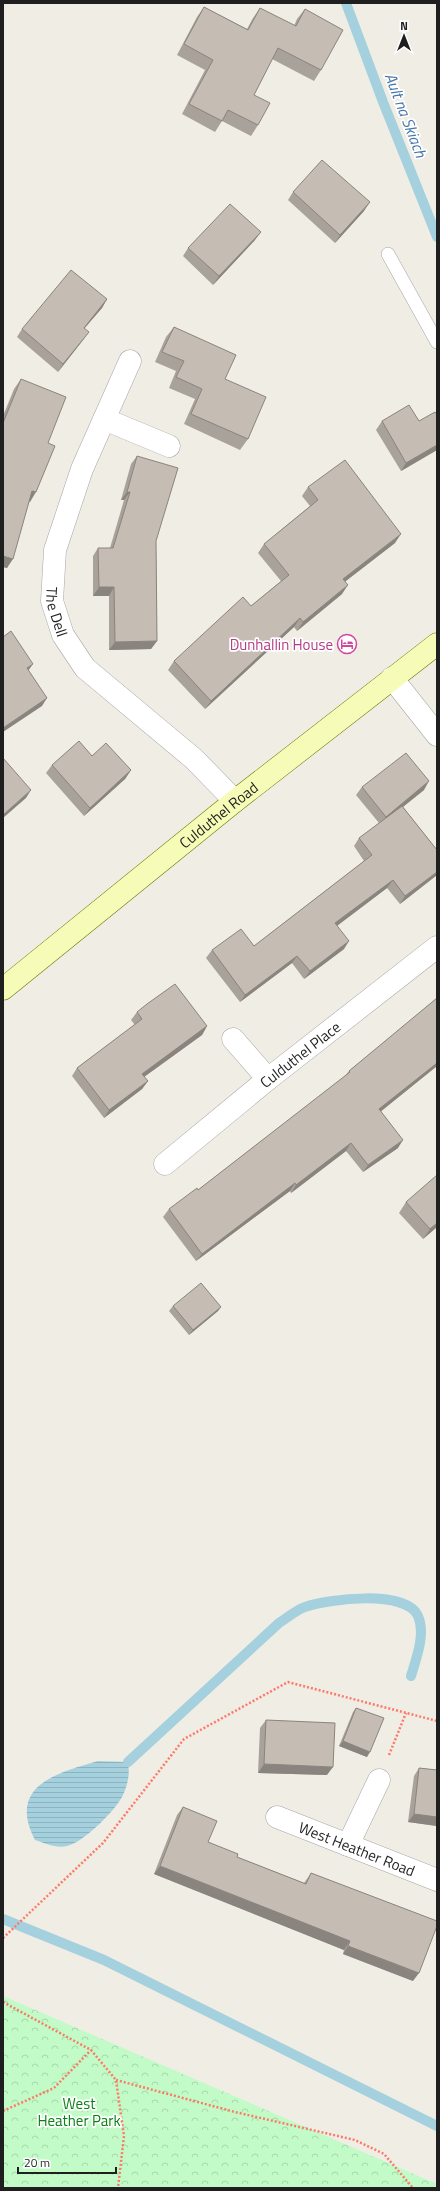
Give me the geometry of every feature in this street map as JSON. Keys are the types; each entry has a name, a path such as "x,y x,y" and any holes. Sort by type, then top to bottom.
{"main road":[{"name":"Culduthel Road","path":"3,989 235,802 437,644"}],"street":[{"name":"The Dell","path":"130,361 82,469 55,550 52,601 61,628 85,668 194,759 235,802"},
{"path":"104,419 169,446"},
{"path":"392,678 437,735"},
{"name":"Culduthel Place","path":"165,1164 268,1079 437,947"},
{"path":"234,1039 268,1079"},
{"path":"348,1845 378,1780"},
{"name":"West Heather Road","path":"277,1817 437,1880"}],"lane":[{"path":"388,254 437,342"}],"path":[{"path":"3,1938 103,1843 184,1739 288,1682 437,1721"},
{"path":"378,1780 406,1713"},
{"path":"3,2002 90,2050 116,2080 124,2136 118,2188"},
{"path":"3,2111 54,2088 90,2050"},
{"path":"116,2080 235,2112 355,2140 384,2154 413,2188"}],"green space":[{"name":"West Heather Park","path":"3,1996 437,2184 437,2188 3,2188"}],"water":[{"path":"98,1761 128,1762 129,1775 120,1801 99,1825 74,1844 59,1847 35,1840 28,1822 27,1807 32,1794 40,1785 52,1777"}],"building":[{"path":"204,7 248,30 260,8 296,26 305,9 343,30 321,70 278,48 254,95 270,103 258,125 228,110 222,121 189,104 213,60 184,44"},
{"path":"322,160 370,202 340,235 293,192"},
{"path":"230,204 261,232 219,276 188,248"},
{"path":"71,270 107,299 84,328 89,332 63,364 22,329"},
{"path":"174,327 236,355 225,379 266,397 248,439 191,414 202,389 176,377 184,361 162,352"},
{"path":"21,379 66,397 48,443 55,446 36,492 32,491 13,559 3,556 3,423"},
{"path":"409,405 419,421 435,412 437,415 437,445 406,463 382,421"},
{"path":"137,456 178,468 156,541 157,641 115,642 114,587 99,587 98,548 113,548 130,492 127,492"},
{"path":"345,460 401,534 343,579 348,585 303,622 300,618 211,701 174,661 243,597 251,606 289,575 264,544 318,500 308,487"},
{"path":"11,631 33,664 27,668 47,698 3,728 3,637"},
{"path":"79,741 92,756 106,743 131,770 90,808 52,765"},
{"path":"406,753 429,781 386,817 362,787"},
{"path":"3,758 31,790 3,815"},
{"path":"402,806 437,850 437,872 405,896 393,880 335,923 349,941 310,971 297,956 245,995 212,950 241,929 254,946 372,855 359,838"},
{"path":"175,984 207,1026 142,1074 148,1081 109,1110 77,1068 142,1019 137,1012"},
{"path":"437,998 437,1063 379,1109 403,1140 368,1165 351,1143 296,1185 295,1183 202,1254 169,1209 197,1188 198,1190 350,1072 349,1071"},
{"path":"437,1175 437,1223 430,1229 406,1202"},
{"path":"201,1283 221,1307 193,1330 173,1306"},
{"path":"356,1708 384,1718 370,1752 343,1741"},
{"path":"266,1720 335,1723 333,1767 264,1764"},
{"path":"419,1768 437,1770 437,1817 414,1814"},
{"path":"183,1807 217,1821 208,1842 238,1854 237,1857 306,1884 311,1873 437,1921 437,1926 419,1973 348,1946 350,1941 160,1866"}],"waterway":[{"name":"Ault na Skiach","path":"346,3 383,102 437,237"},
{"path":"128,1762 279,1623 305,1607 331,1601 366,1598 399,1602 411,1608 418,1616 421,1631 418,1654 411,1676"},
{"path":"3,1919 104,1960 437,2126"}],"place":[{"name":"Dunhallin House","path":"347,644"}]}
